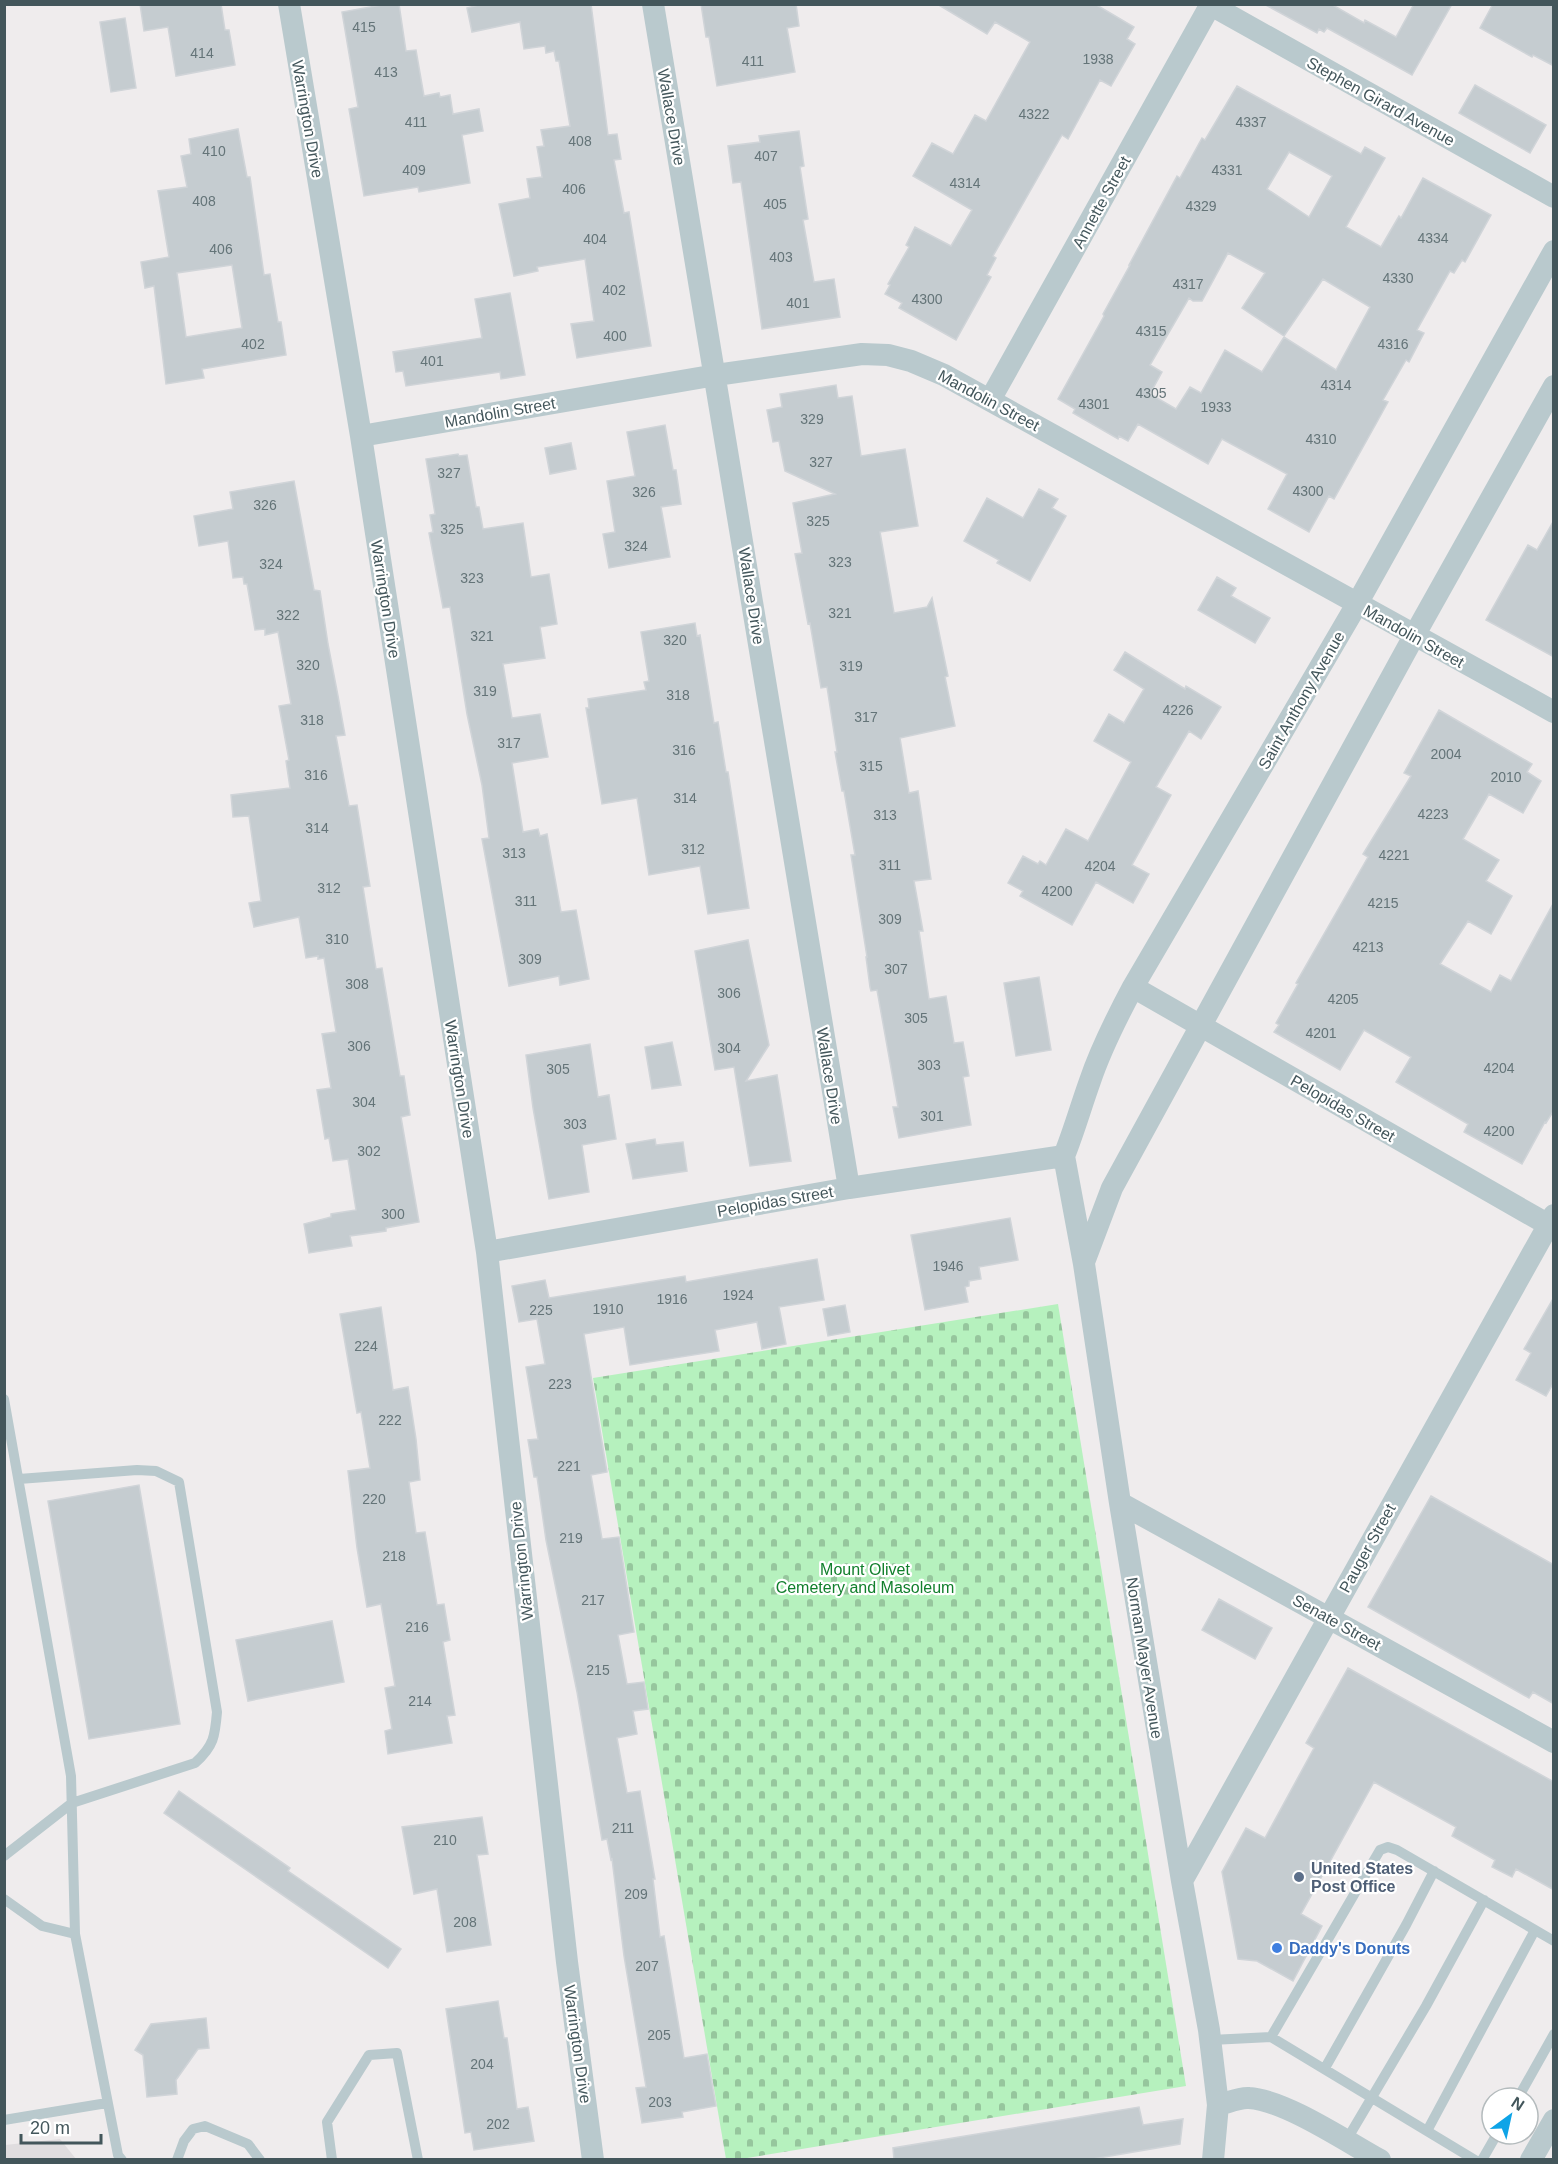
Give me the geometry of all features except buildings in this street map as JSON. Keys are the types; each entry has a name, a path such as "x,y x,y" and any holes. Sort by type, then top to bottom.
{"street":[{"name":"Warrington Drive","path":"289,4 361,436 487,1252 567,1962 593,2160"},
{"name":"Wallace Drive","path":"653,4 849,1188"},
{"name":"Stephen Girard Avenue","path":"1210,5 1554,197"},
{"name":"Annette Street","path":"990,400 1210,5"},
{"name":"Saint Anthony Avenue","path":"1064,1156 1090,1080 1133,987 1358,604 1554,251"},
{"name":"Mandolin Street","path":"361,436 716,375 862,354 888,355 911,361 944,375 1554,712"},
{"path":"1084,1264 1112,1188 1414,636 1554,386"},
{"name":"Pelopidas Street","path":"1133,987 1552,1223"},
{"name":"Pelopidas Street","path":"487,1252 849,1188 1064,1156"},
{"name":"Norman Mayer Avenue","path":"1064,1156 1084,1264 1120,1503 1182,1881 1211,2040 1218,2105 1213,2160"},
{"name":"Pauger Street","path":"1182,1881 1552,1223"},
{"name":"Senate Street","path":"1120,1503 1554,1742"},
{"path":"1218,2105 1246,2097 1266,2100 1292,2111 1379,2159"},
{"path":"1531,2160 1554,2120"}],"lane":[{"path":"4,1399 71,1776 75,1934 107,2103 118,2155 122,2160"},
{"path":"4,1856 72,1803 195,1763 208,1751 215,1735 217,1712 179,1482 156,1471 137,1470 19,1479"},
{"path":"1271,2037 1380,1850 1388,1847 1397,1850 1554,1941"},
{"path":"1325,2068 1434,1871"},
{"path":"4,1899 42,1926 75,1934"},
{"path":"1346,2141 1426,2006 1484,1900"},
{"path":"1427,2131 1535,1930"},
{"path":"1525,2086 1554,2034"},
{"path":"1211,2040 1271,2037 1475,2160"},
{"path":"332,2160 327,2122 369,2055 397,2053 418,2160"},
{"path":"4,2120 107,2103"},
{"path":"177,2160 184,2141 193,2129 205,2126 248,2144 260,2160"},
{"path":"1482,2160 1490,2146"}],"shaded area":[{"path":"60,2139 76,2159 5,2159 5,2145"}],"green space":[{"name":"Mount Olivet Cemetery and Masoleum","path":"1058,1304 1186,2086 741,2159 726,2159 593,1378"}],"place":[{"name":"United States Post Office","path":"1299,1877"},
{"name":"Daddy's Donuts","path":"1277,1948"}]}
